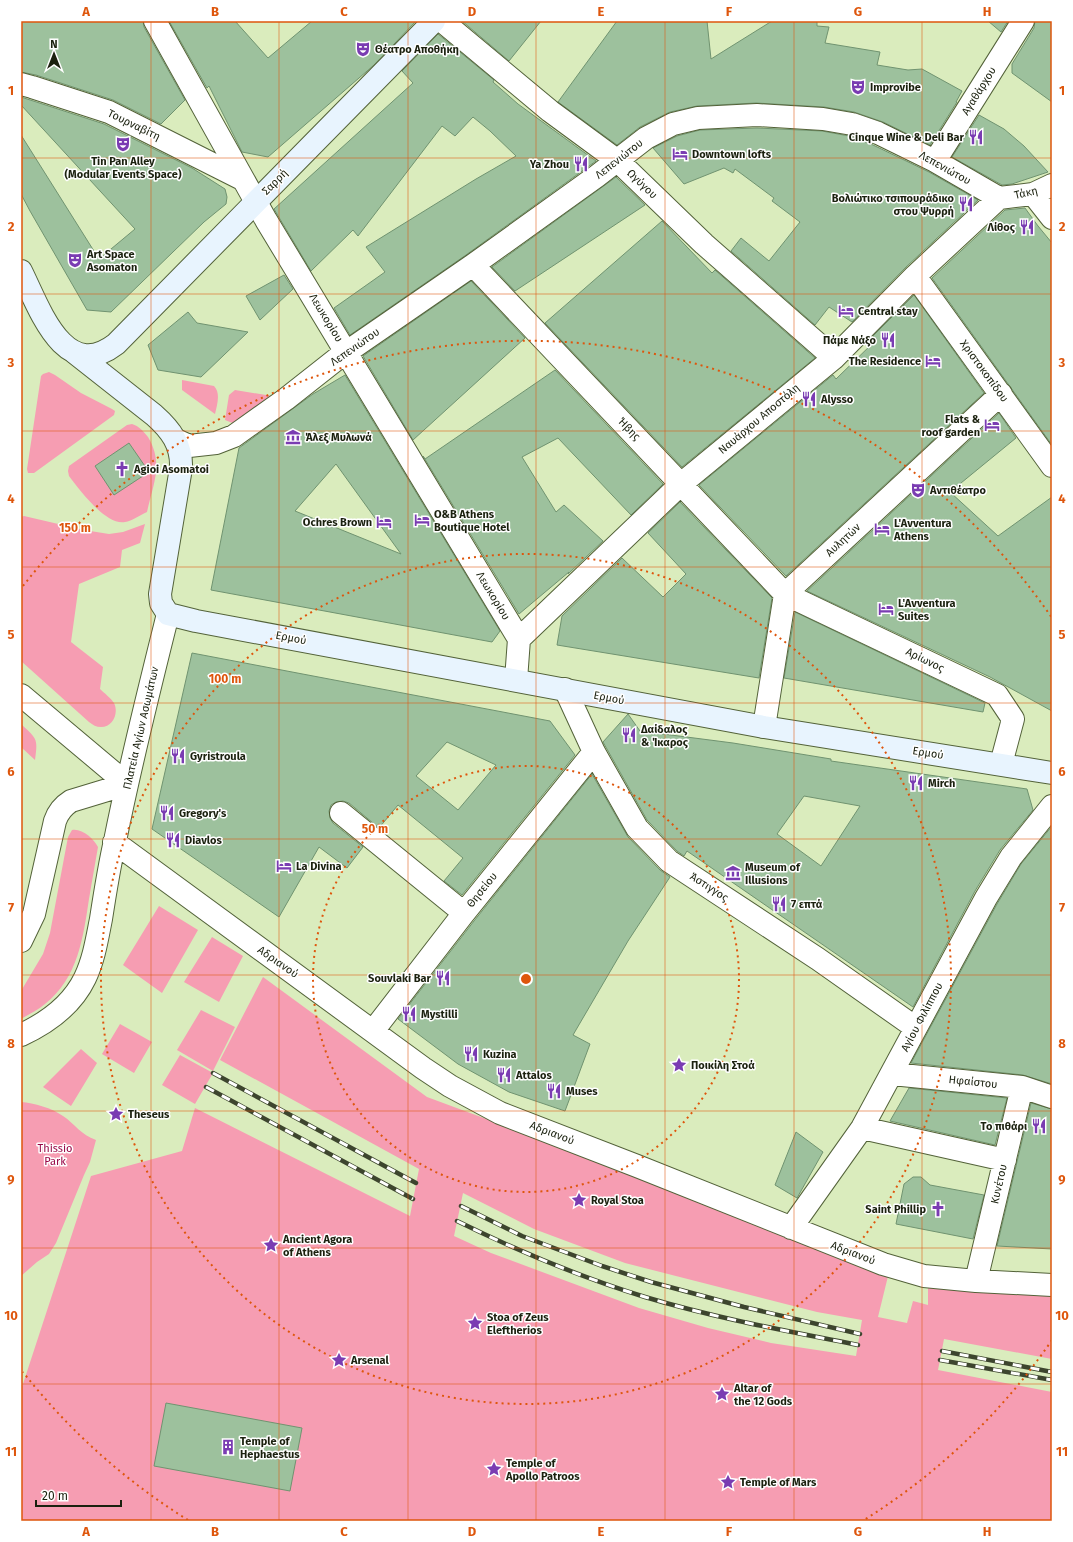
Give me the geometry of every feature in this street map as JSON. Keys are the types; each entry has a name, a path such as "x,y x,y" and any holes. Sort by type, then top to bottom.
{"street":[{"name":"Λεωκορίου","path":"155,21 242,179 519,639"},
{"name":"Σαρρή","path":"116,344 434,21"},
{"name":"Ωγύγου","path":"442,21 550,111 618,161 704,244 834,358"},
{"name":"Αγαθάρχου","path":"935,161 1023,21"},
{"name":"Τουρναβίτη","path":"21,84 110,112 242,179"},
{"name":"Λεπενιώτου","path":"183,443 216,443 234,436 286,399 347,352 473,266 618,161 646,138 673,124 698,118 757,115 823,119 852,124 878,133 935,161 999,198"},
{"name":"Τάκη","path":"999,198 1043,189"},
{"path":"1043,189 1052,218"},
{"name":"Ναυάρχου Αποστόλη","path":"519,639 681,484 834,358 915,276 999,198"},
{"name":"Ήβης","path":"473,266 785,594"},
{"path":"21,271 53,334 70,350 165,424 183,443"},
{"name":"Χριστοκοπίδου","path":"915,276 1052,466"},
{"path":"70,350 88,355 97,354 105,352 116,344"},
{"path":"116,344 116,364 125,380 175,421 185,434 181,468 160,594 161,603 168,614"},
{"name":"Αυλητών","path":"785,594 1001,394"},
{"path":"764,727 785,594"},
{"name":"Αρίωνος","path":"785,594 997,695 1012,719 1001,764"},
{"name":"Ερμού","path":"168,614 196,621 764,727 1052,773"},
{"name":"Πλατεία Αγίων Ασωμάτων","path":"21,1035 54,1016 70,1000 85,979 91,966 114,842 168,614"},
{"path":"516,680 519,639"},
{"name":"Άστιγγος","path":"565,689 594,752 637,828 669,861 818,959 916,1028"},
{"path":"21,695 127,784"},
{"name":"Θησείου","path":"372,1031 464,913 594,752"},
{"path":"21,941 34,914 54,821 58,814 66,804 71,801 127,784"},
{"name":"Αγίου Φιλίππου","path":"791,1228 862,1128 986,898 1011,857 1052,806"},
{"path":"341,812 464,913"},
{"name":"Αδριανού","path":"114,842 372,1031 450,1086 500,1113 861,1256 906,1271 924,1276 976,1281 1052,1285"},
{"name":"Ηφαίστου","path":"892,1074 1022,1087 1052,1097"},
{"name":"Κυνέτου","path":"976,1281 1022,1087"},
{"path":"862,1128 1005,1160"}],"green space":[{"path":"49,372 81,393 115,411 114,415 34,473 28,473 27,469 41,376"},
{"path":"182,380 214,386 218,396 215,414 182,390"},
{"path":"235,390 278,397 235,424 225,420 229,395"},
{"path":"132,424 139,427 148,437 153,447 156,474 147,512 128,521 118,522 102,513 94,505 69,476 68,471 69,466 127,425"},
{"path":"24,516 84,530 109,534 123,532 145,524 140,543 122,550 120,567 79,584 71,642 103,667 100,689 113,701 116,711 114,719 109,725 98,727 93,725 21,661 21,517"},
{"path":"21,724 35,739 35,760 21,747"},
{"path":"72,830 84,832 98,847 81,943 72,970 56,994 42,1006 21,1019 21,991 43,954 50,933 68,837"},
{"path":"159,906 198,930 162,993 123,965"},
{"path":"212,937 243,956 219,1002 184,982"},
{"name":"Ancient Agora of Athens","path":"263,977 427,1097 890,1268 878,1317 907,1323 913,1301 928,1305 928,1281 1052,1289 1052,1359 944,1339 938,1370 1052,1392 1052,1521 21,1521 21,1390 91,1176 182,1151 195,1108 410,1216 419,1169 220,1060","holes":["463,1193 534,1229 625,1263 817,1312 862,1320 856,1356 771,1343 708,1328 639,1308 491,1253 454,1236"]},
{"path":"201,1010 235,1027 213,1071 177,1050"},
{"path":"120,1024 152,1042 134,1073 102,1054"},
{"path":"81,1049 97,1063 71,1106 43,1087"},
{"path":"180,1055 213,1073 195,1104 162,1085"},
{"name":"Thissio Park","path":"21,1102 32,1103 59,1113 86,1135 96,1140 90,1162 56,1243 49,1254 21,1276"}],"building":[{"path":"21,21 143,21 144,27 185,100 161,124 113,100 36,75 21,72"},
{"path":"169,21 235,21 268,58 312,21 416,21 374,65 268,157 242,152 209,86 207,88"},
{"path":"462,21 541,21 509,61"},
{"path":"617,21 707,21 711,59 772,21 817,21 817,26 829,27 825,43 880,52 877,65 908,70 922,69 962,91 957,102 930,145 883,122 854,112 824,107 756,103 697,106 670,112 640,127 617,145 558,102"},
{"path":"988,21 1008,21 1001,32"},
{"path":"1035,21 1052,21 1052,102 1012,73 1012,64 1034,28"},
{"path":"438,34 494,80 493,82 518,104 596,161 466,255 350,335 334,308 385,272 366,247 516,156 473,117 455,136 442,126 358,236 353,230 311,271 274,209 413,83 402,71"},
{"path":"21,97 104,124 192,168 225,189 227,197 226,204 204,222 111,312 87,310 21,194 21,135 99,259 135,229 21,105"},
{"path":"979,115 1004,129 1024,146 1048,172 1012,184 1002,185 952,157"},
{"path":"757,128 822,131 849,136 873,145 929,172 978,200 906,267 852,322 829,307 815,325 731,251 741,238 769,261 800,222 772,201 774,198 735,169 733,173 724,168 684,184 653,148 677,136 700,130"},
{"path":"616,177 645,205 515,291 492,267"},
{"path":"1025,208 1052,243 1052,445 932,278 1005,210"},
{"path":"662,221 712,273 715,270 815,358 682,467 545,323"},
{"path":"284,275 293,289 260,320 246,296"},
{"path":"471,281 525,338 413,440 363,356"},
{"path":"914,295 984,393 786,576 699,485 833,375 836,379 877,339 873,336"},
{"path":"188,312 197,323 248,332 201,377 158,370 148,345"},
{"path":"555,370 663,484 631,515 558,438 522,457 556,512 564,505 603,541 568,574 569,572 519,614 423,456 425,459"},
{"path":"345,375 500,631 492,642 211,590 239,448 313,394","holes":["336,464 401,554 295,511"]},
{"path":"999,413 1016,438 950,492 998,536 1052,497 1052,711 990,677 807,591"},
{"name":"Agioi Asomatoi","path":"129,443 149,472 114,495 95,466"},
{"path":"680,502 772,598 759,678 557,645 562,616 622,558 663,597 686,574 648,533"},
{"path":"795,612 985,703 983,712 784,678"},
{"path":"192,653 550,721 575,755 462,895 444,881 463,858 398,805 379,828 349,803 343,801 336,802 331,805 329,811 330,818 333,823 363,847 347,868 319,847 279,917 152,829","holes":["447,742 496,765 458,810 416,776"]},
{"path":"628,714 640,731 733,743 831,759 831,761 1027,789 1033,810 1000,850 975,891 913,1007 687,851 684,856 677,851 647,820 603,742","holes":["804,796 860,806 821,866 777,834"]},
{"path":"592,774 628,837 660,870 670,877 628,941 573,1035 590,1044 565,1111 509,1092 458,1064 398,1019 474,921"},
{"path":"1052,826 1052,1084 1023,1075 911,1063 997,904 1021,864"},
{"path":"909,1088 1007,1098 995,1145 890,1121"},
{"path":"1031,1103 1052,1109 1052,1249 997,1246"},
{"path":"796,1132 823,1152 797,1198 775,1185"},
{"name":"Saint Phillip","path":"913,1177 921,1177 930,1185 984,1195 973,1239 896,1224 904,1184"},
{"name":"Temple of Hephaestus","path":"166,1403 302,1428 290,1491 154,1466"}],"railway":[{"path":"213,1073 416,1183"},
{"path":"206,1087 413,1199"},
{"path":"461,1206 522,1236 602,1266 651,1282 744,1307 860,1334"},
{"path":"457,1221 550,1263 645,1297 724,1318 858,1345"},
{"path":"942,1351 1052,1372"},
{"path":"940,1360 1052,1380"}],"place":[{"name":"Θέατρο Αποθήκη","path":"363,49"},
{"name":"Improvibe","path":"858,87"},
{"name":"Cinque Wine & Deli Bar","path":"976,137"},
{"name":"Tin Pan Alley (Modular Events Space)","path":"123,144"},
{"name":"Downtown lofts","path":"680,154"},
{"name":"Ya Zhou","path":"581,164"},
{"name":"Βολιώτικο τσιπουράδικο στου Ψυρρή","path":"966,204"},
{"name":"Λίθος","path":"1027,227"},
{"name":"Art Space Asomaton","path":"75,260"},
{"name":"Central stay","path":"846,311"},
{"name":"Πάμε Νάξο","path":"888,340"},
{"name":"The Residence","path":"933,361"},
{"name":"Alysso","path":"809,399"},
{"name":"Flats & roof garden","path":"992,425"},
{"name":"Άλεξ Μυλωνά","path":"293,437"},
{"name":"Agioi Asomatoi","path":"122,469"},
{"name":"Αντιθέατρο","path":"918,490"},
{"name":"O&B Athens Boutique Hotel","path":"422,520"},
{"name":"Ochres Brown","path":"384,522"},
{"name":"L'Avventura Athens","path":"882,529"},
{"name":"L'Avventura Suites","path":"886,609"},
{"name":"Δαίδαλος & Ίκαρος","path":"629,735"},
{"name":"Gyristroula","path":"178,756"},
{"name":"Mirch","path":"916,783"},
{"name":"Gregory's","path":"167,813"},
{"name":"Diavlos","path":"173,840"},
{"name":"La Divina","path":"284,866"},
{"name":"Museum of Illusions","path":"733,873"},
{"name":"7 επτά","path":"779,904"},
{"name":"Souvlaki Bar","path":"443,978"},
{"name":"Mystilli","path":"409,1014"},
{"name":"Kuzina","path":"471,1054"},
{"name":"Ποικίλη Στοά","path":"679,1065"},
{"name":"Attalos","path":"504,1075"},
{"name":"Muses","path":"554,1091"},
{"name":"Theseus","path":"116,1114"},
{"name":"Το πιθάρι","path":"1039,1126"},
{"name":"Royal Stoa","path":"579,1200"},
{"name":"Saint Phillip","path":"938,1209"},
{"name":"Ancient Agora of Athens","path":"271,1245"},
{"name":"Stoa of Zeus Eleftherios","path":"475,1323"},
{"name":"Arsenal","path":"339,1360"},
{"name":"Altar of the 12 Gods","path":"722,1394"},
{"name":"Temple of Hephaestus","path":"228,1447"},
{"name":"Temple of Apollo Patroos","path":"494,1469"},
{"name":"Temple of Mars","path":"728,1482"}]}
